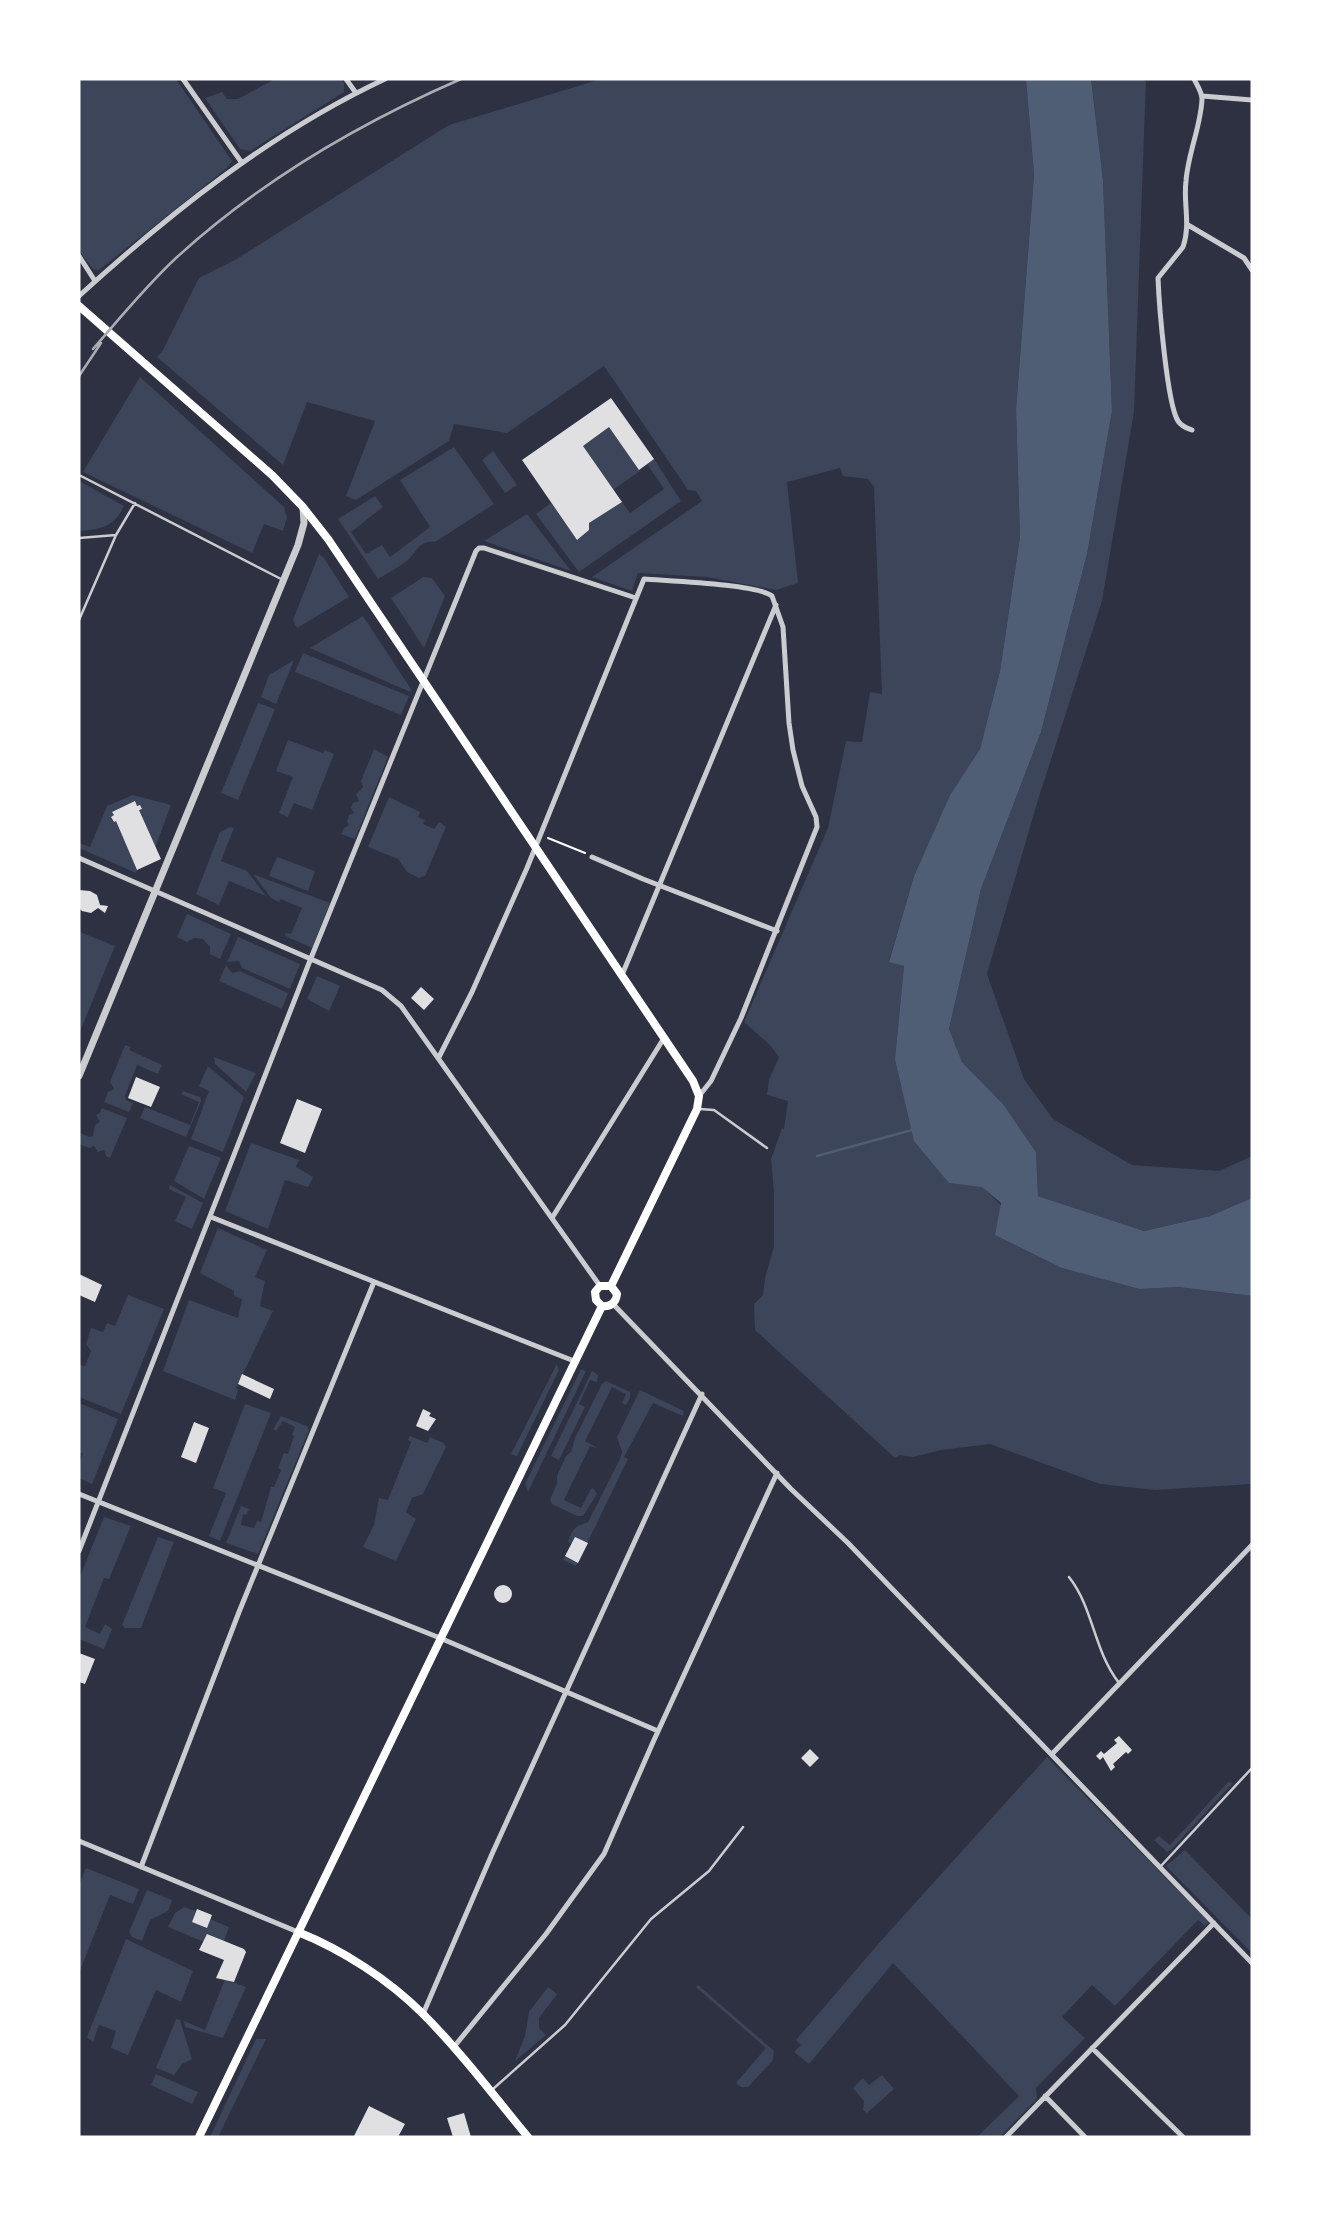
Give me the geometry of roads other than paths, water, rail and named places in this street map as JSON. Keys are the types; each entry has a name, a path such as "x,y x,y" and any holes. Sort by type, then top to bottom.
{"main road":[{"path":"79,306 272,475 303,506 424,678 693,1081 699,1096 697,1109 611,1286"},
{"path":"602,1306 595,1296 600,1286 611,1286"},
{"path":"602,1306 613,1304 617,1294 611,1286"},
{"path":"199,2137 602,1306"},
{"path":"298,1932 316,1939 362,1966 423,2014 528,2137"}],"street":[{"path":"183,79 242,163"},
{"path":"346,79 356,93"},
{"path":"79,296 132,249 242,163 302,124 385,79"},
{"path":"1192,430 1177,419 1169,388 1158,278 1184,247 1188,225 1185,204 1186,177 1202,96 1194,79"},
{"path":"1202,96 1252,100"},
{"path":"1188,225 1244,258 1252,270"},
{"path":"79,256 95,281"},
{"path":"79,1076 303,530 303,506"},
{"path":"79,1551 311,958 473,559 480,548 484,548 636,598"},
{"path":"439,1057 489,956 541,835 644,579 703,583 759,591 767,593 776,605 783,627 793,750 802,786 816,817 817,827 777,931 729,1043 711,1081 699,1096"},
{"path":"622,975 776,605"},
{"path":"592,857 777,931"},
{"path":"79,858 382,990 401,1006 439,1057 600,1286"},
{"path":"552,1218 664,1038"},
{"path":"211,1217 574,1362"},
{"path":"141,1867 258,1566 374,1282"},
{"path":"613,1304 1252,1963"},
{"path":"423,2014 492,1854 702,1394"},
{"path":"453,2048 546,1934 604,1854 777,1473"},
{"path":"79,1494 440,1638 658,1731"},
{"path":"1052,1754 1252,1545"},
{"path":"79,1841 298,1932"},
{"path":"1006,2137 1214,1923"},
{"path":"1093,2048 1183,2137"},
{"path":"1045,2096 1085,2137"}],"lane":[{"path":"79,475 283,580"},
{"path":"79,620 116,536 135,503"},
{"path":"79,538 116,536"},
{"path":"697,1109 714,1110 767,1148"},
{"path":"1069,1577 1081,1592 1105,1664 1119,1684"},
{"path":"1160,1867 1252,1768"},
{"path":"490,2091 565,2025 651,1919 709,1871 743,1827"}],"waterway":[{"path":"817,1156 912,1130"}],"railway":[{"path":"93,349 133,302 176,258 241,205 348,135 461,79"},
{"path":"79,376 101,343"}]}
